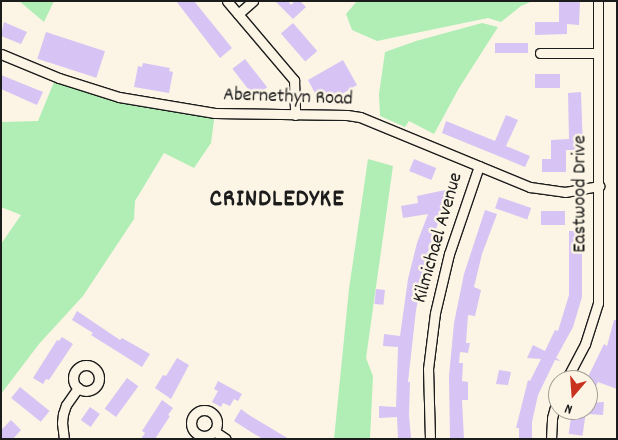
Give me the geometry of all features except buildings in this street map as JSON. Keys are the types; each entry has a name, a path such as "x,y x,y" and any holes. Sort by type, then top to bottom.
{"street":[{"path":"227,1 294,80 295,115"},
{"path":"238,14 253,1"},
{"name":"Eastwood Drive","path":"571,370 585,344 598,303 598,1"},
{"path":"540,53 598,53"},
{"name":"Abernethyn Road","path":"1,54 58,78 119,97 214,114 360,117 530,187 565,192 599,186"},
{"name":"Kilmichael Avenue","path":"430,439 428,369 435,313 449,254 479,166"},
{"path":"64,439 63,414 66,405 78,388"},
{"path":"551,439 552,420"},
{"path":"214,431 226,439"}],"green space":[{"path":"19,1 54,1 44,22"},
{"path":"357,1 533,1 521,6 501,22 488,18 377,41 352,30 346,14"},
{"path":"482,23 498,27 459,88 434,134 409,121 405,127 380,116 379,94 385,52 416,41"},
{"path":"56,77 88,89 215,113 211,143 194,168 164,153 135,201 134,219 83,296 39,344 1,394 1,244 21,215 1,207 1,122 38,121"},
{"path":"368,159 393,166 366,358 373,376 370,439 334,439 349,289"}],"district":[{"name":"CRINDLEDYKE","path":"277,200"}]}
